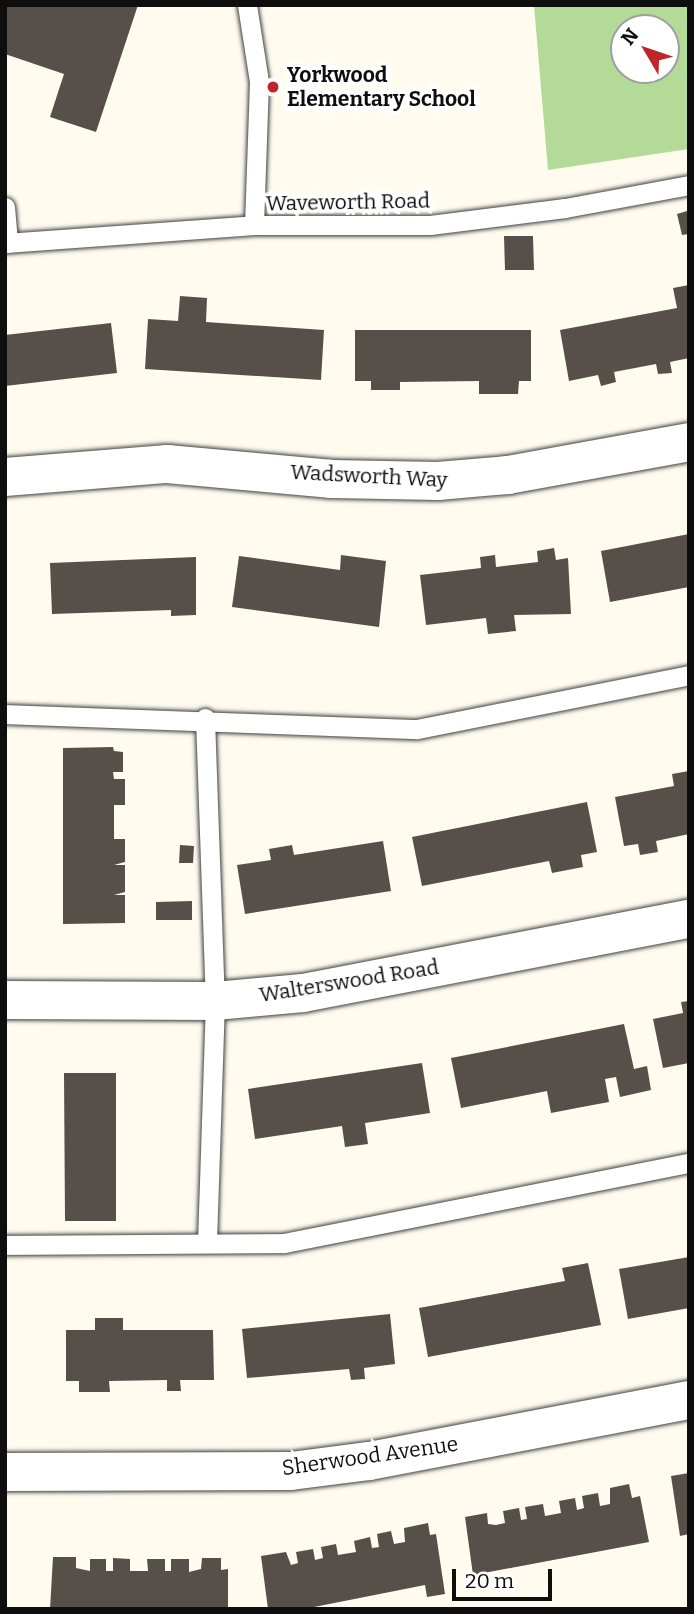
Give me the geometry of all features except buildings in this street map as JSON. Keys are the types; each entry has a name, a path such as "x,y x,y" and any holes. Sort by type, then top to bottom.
{"street":[{"name":"Wadsworth Way","path":"5,477 167,464 332,479 439,481 521,474 689,442"},
{"name":"Walterswood Road","path":"5,1000 215,1001 303,993 689,919"},
{"name":"Sherwood Avenue","path":"5,1472 291,1471 369,1461 689,1400"}],"lane":[{"path":"247,5 259,82 254,225"},
{"name":"Waveworth Road","path":"7,243 254,225 430,225 689,185"},
{"path":"5,207 7,243"},
{"path":"5,714 205,718 417,729 689,675"},
{"path":"205,718 215,1001 207,1242"},
{"path":"5,1245 284,1243 689,1163"}],"green space":[{"path":"534,5 689,5 689,149 548,170"}],"place":[{"name":"Yorkwood Elementary School","path":"273,87"}]}
